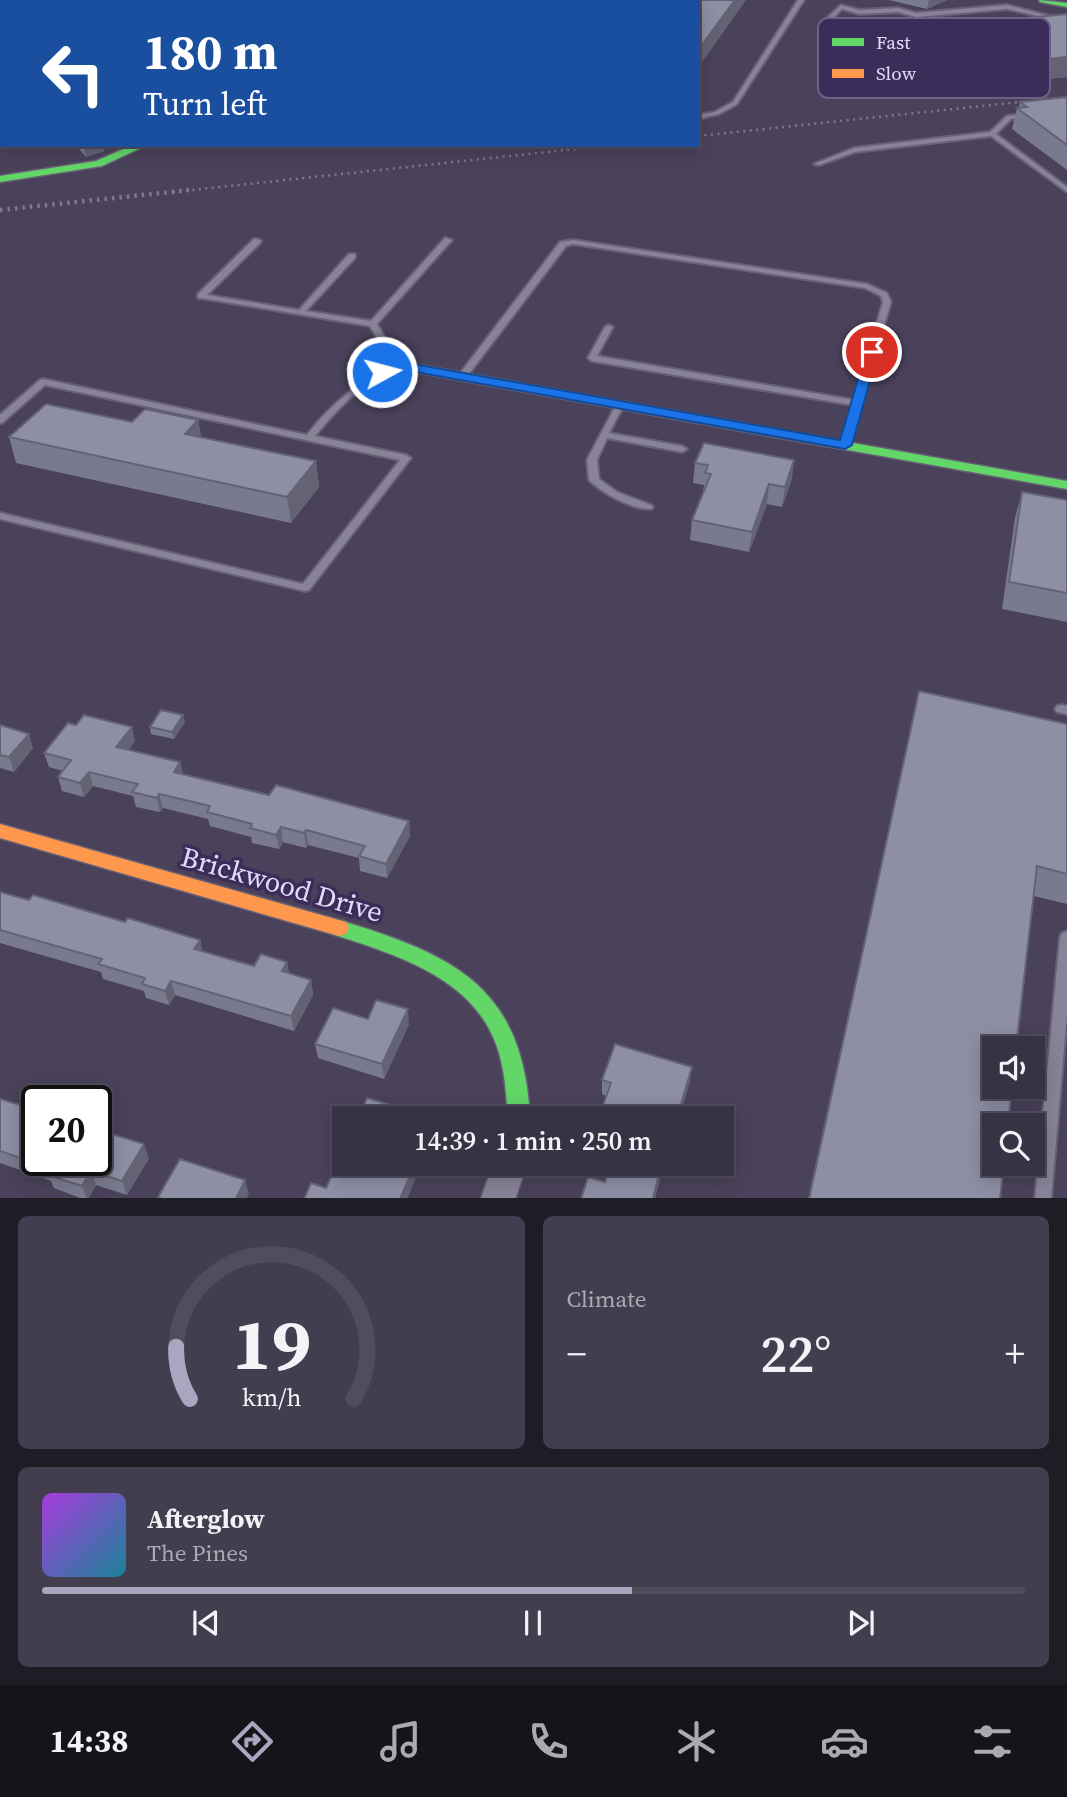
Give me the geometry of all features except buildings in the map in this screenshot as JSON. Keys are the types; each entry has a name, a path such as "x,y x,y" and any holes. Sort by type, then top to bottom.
{"street":[{"path":"1043,0 1067,5"},
{"path":"0,179 98,164 137,147"},
{"path":"397,365 1067,485"},
{"name":"Brickwood Drive","path":"0,831 388,942 425,955 462,980 490,1010 510,1047 518,1076 519,1106"},
{"path":"498,1198 506,1176"}],"lane":[{"path":"700,117 717,113 735,103 801,0"},
{"path":"830,18 841,7 859,12 898,10 916,15 1007,7 1055,18"},
{"path":"1050,19 1067,17"},
{"path":"817,164 854,150 992,134 1009,117 1032,115"},
{"path":"992,134 1067,190"},
{"path":"373,324 448,240"},
{"path":"257,241 201,296 373,324"},
{"path":"462,377 563,244 573,242 867,286 884,295 887,302 845,445"},
{"path":"301,312 352,256"},
{"path":"310,437 335,404 367,380 397,365 373,324"},
{"path":"609,327 592,358 858,403"},
{"path":"0,420 43,382 406,458 305,589 0,516"},
{"path":"620,405 592,460 594,480 614,494 648,507"},
{"path":"604,435 682,449"},
{"path":"1043,1198 1067,937"}],"railway":[{"path":"700,136 1067,97"},
{"path":"173,192 594,147"},
{"path":"0,210 190,190"}],"traffic: fast":[{"path":"1043,0 1067,5"},
{"path":"0,179 98,164 137,147"},
{"path":"808,439 1067,485"},
{"path":"339,928 412,953 469,988 490,1012 506,1041 516,1076 518,1106"}],"traffic: slow":[{"path":"397,365 808,439"},
{"path":"0,831 339,928"}],"route":[{"path":"382,372 397,365 845,445 872,352"}]}
